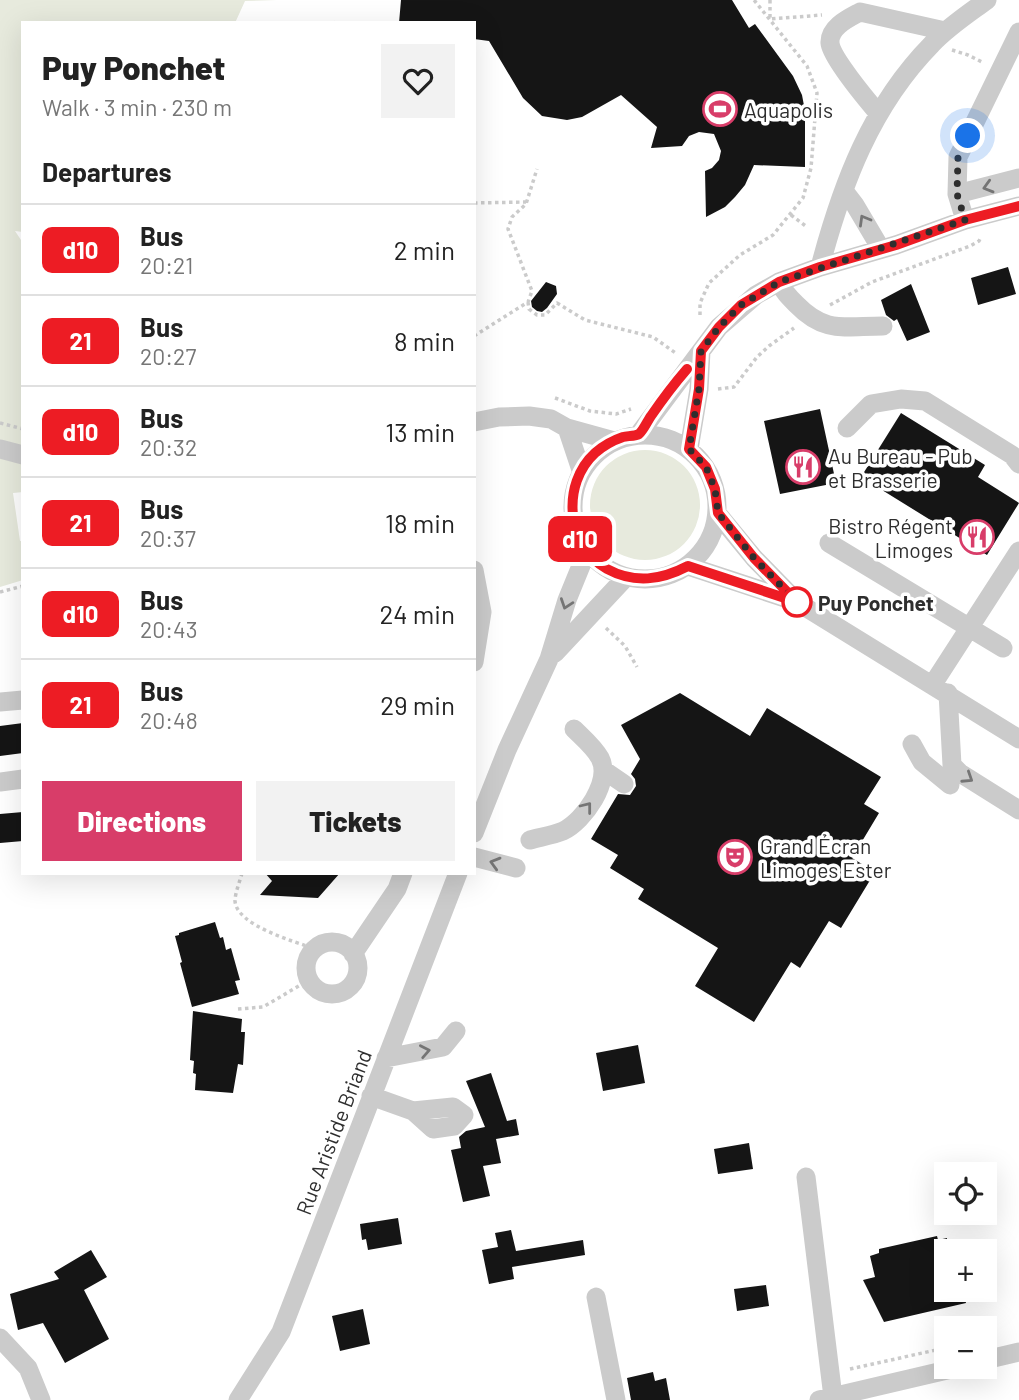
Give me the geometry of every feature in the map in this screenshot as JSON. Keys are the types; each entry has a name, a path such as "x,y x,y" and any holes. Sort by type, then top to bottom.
{"street":[{"path":"820,267 861,146 878,113 893,90 931,44 987,0"},
{"path":"878,113 834,51 830,43 833,33 843,21 860,12 945,31"},
{"path":"965,220 957,194 958,157 1019,32"},
{"path":"957,194 1019,178"},
{"path":"845,192 881,249"},
{"path":"639,434 719,327 741,305 779,282 965,220 1019,206"},
{"path":"779,282 783,292 807,316 821,324 883,326"},
{"path":"689,449 699,389 701,351"},
{"path":"847,428 871,404 901,399 925,401 1012,455 1019,464"},
{"path":"476,422 499,417 529,416 551,419 566,428 614,441"},
{"path":"566,428 581,470"},
{"path":"639,434 665,437 689,449 706,467 715,489 718,513 713,533 703,551 688,566 669,576 648,580 626,577 604,567 587,551 577,533 572,512 574,491 581,470 595,453 614,441 639,434"},
{"path":"0,449 21,454"},
{"path":"718,513 754,558 797,602"},
{"path":"830,543 1003,648"},
{"path":"476,828 512,737 549,659 567,600 587,551"},
{"path":"1019,551 970,628 941,689 952,765 960,773 1019,810"},
{"path":"688,566 797,602 1018,736"},
{"path":"549,659 626,577"},
{"path":"476,580 482,612 476,650"},
{"path":"0,702 21,700"},
{"path":"530,840 564,831 584,813 598,793 604,772 600,757 574,729"},
{"path":"912,744 922,762 950,785"},
{"path":"604,772 624,784"},
{"path":"0,782 21,779"},
{"path":"476,858 516,868"},
{"path":"353,954 397,889 402,875"},
{"name":"Rue Aristide Briand","path":"239,1400 281,1332 457,875"},
{"path":"339,943 353,954 358,970 356,978 345,990 338,993 321,992 309,980 307,964 315,949 339,943"},
{"path":"386,1058 443,1047 456,1031"},
{"path":"371,1096 413,1111"},
{"path":"806,1177 831,1373 826,1398 934,1373"},
{"path":"596,1297 615,1400"},
{"path":"0,1338 28,1368 41,1400"},
{"path":"997,1357 1019,1352"}],"path":[{"path":"700,315 700,303 709,283 740,255 773,235 791,215 803,198 811,168 817,93 807,66 754,0"},
{"path":"770,0 770,19"},
{"path":"770,19 831,15"},
{"path":"537,169 526,202 512,217 508,229 532,291 528,302 529,309 537,315 545,315 557,303 585,320 653,337 678,356"},
{"path":"476,202 526,202"},
{"path":"791,215 807,227"},
{"path":"476,335 528,302"},
{"path":"551,398 561,399 590,411 616,414 633,409"},
{"path":"0,423 21,428"},
{"path":"0,592 21,587"},
{"path":"606,628 625,646 637,667"},
{"path":"242,875 235,901 242,917 255,925 315,949"},
{"path":"238,1009 263,1007 309,980"},
{"path":"831,1373 934,1351"}],"shaded area":[{"path":"0,0 277,0 245,1 236,21 21,21 21,232 15,231 21,240 21,492 13,493 21,541 21,581 0,587"},
{"path":"645,450 666,455 684,466 695,484 700,505 695,526 684,544 666,555 645,560 624,555 606,544 595,526 590,505 595,484 606,466 624,455"}],"building":[{"name":"Aquapolis","path":"401,0 732,0 749,28 755,24 793,76 802,95 805,111 805,167 754,165 745,185 735,197 725,207 706,217 705,171 719,160 721,151 714,134 699,132 689,136 682,146 651,148 657,127 621,95 582,117 567,120 542,116 523,98 489,41 476,39 476,21 399,21"},
{"path":"1008,267 1016,294 978,305 971,278"},
{"path":"546,282 556,286 557,294 547,308 542,312 537,311 532,307 531,301"},
{"path":"911,284 930,332 907,341 897,319 894,321 886,315 881,300"},
{"path":"820,409 836,483 780,494 764,421"},
{"path":"901,413 985,465 978,477 1019,503 987,555 861,477"},
{"name":"Grand Écran Limoges Ester","path":"680,693 750,736 767,708 881,777 864,804 879,813 852,858 875,872 841,928 829,921 800,968 791,962 754,1022 695,986 718,948 638,899 644,889 610,868 618,855 591,839 618,794 630,795 636,786 631,774 640,759 621,725"},
{"path":"21,723 21,753 0,756 0,726"},
{"path":"21,812 21,841 0,843 0,814"},
{"path":"267,875 338,875 318,898 260,895 272,881"},
{"path":"215,922 226,950 231,948 240,980 235,981 239,994 192,1007 175,936"},
{"path":"193,1011 242,1019 241,1032 245,1032 243,1065 238,1064 233,1093 195,1090 194,1061 190,1060"},
{"path":"638,1045 645,1083 603,1091 596,1053"},
{"path":"491,1073 507,1121 516,1119 519,1135 496,1139 501,1163 483,1166 490,1196 463,1202 451,1150 461,1148 459,1137 466,1131 485,1127 466,1081"},
{"path":"749,1143 753,1169 718,1174 714,1149"},
{"path":"398,1218 402,1244 368,1250 366,1239 362,1240 360,1224"},
{"path":"511,1230 516,1251 583,1240 585,1255 512,1267 514,1279 489,1284 482,1250 498,1247 495,1233"},
{"path":"937,1236 938,1239 934,1239 934,1302 966,1303 884,1322 863,1280 875,1277 870,1256 879,1253 879,1249"},
{"path":"91,1250 107,1277 84,1290 109,1339 65,1363 43,1323 18,1330 10,1294 59,1279 54,1272"},
{"path":"766,1285 769,1306 737,1311 734,1289"},
{"path":"363,1309 370,1344 340,1351 332,1316"},
{"path":"653,1372 655,1381 666,1378 670,1400 631,1400 627,1378"}],"bus line":[{"name":"d10","path":"687,369 639,434 614,441 595,453 581,470 574,491 572,512 577,533 587,551 604,567 626,577 648,580 669,576 688,566 797,602 754,558 718,513 715,489 706,467 689,449 699,389 701,351 719,327 741,305 779,282 965,220 1019,206"}],"place":[{"name":"Aquapolis","path":"720,109"},
{"name":"Au Bureau - Pub et Brasserie","path":"803,467"},
{"name":"Bistro Régent Limoges","path":"977,537"},
{"name":"Puy Ponchet","path":"797,602"},
{"name":"Grand Écran Limoges Ester","path":"735,857"}],"route":[{"path":"797,602 754,558 718,513 715,489 706,467 689,449 699,389 701,351 719,327 741,305 779,282 965,220 957,194 958,157 968,136"}]}
